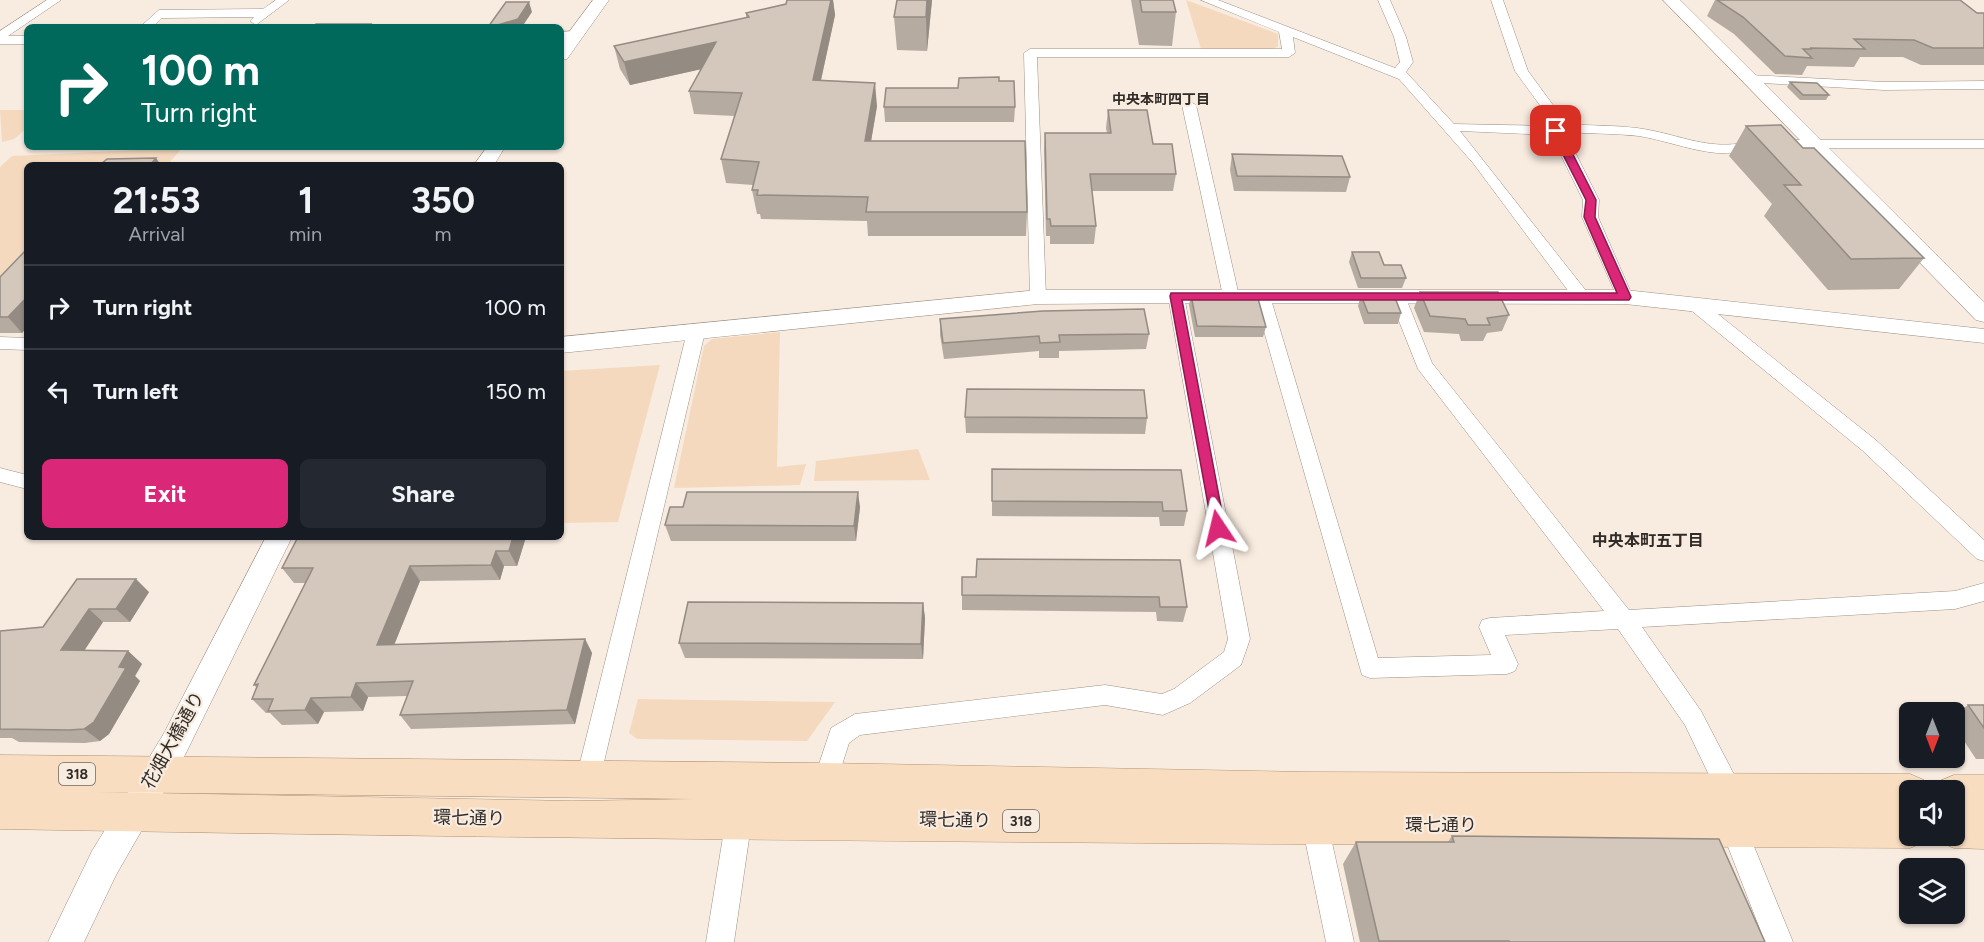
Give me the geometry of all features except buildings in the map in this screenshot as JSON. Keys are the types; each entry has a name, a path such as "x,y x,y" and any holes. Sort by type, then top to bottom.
{"main road":[{"name":"環七通り","path":"0,773 825,782 1311,808"},
{"name":"環七通り","path":"0,810 573,820 1311,808 1731,809 1899,794"},
{"path":"1965,794 1984,794"},
{"name":"環七通り","path":"1731,809 1899,827"},
{"path":"1965,828 1984,828"}],"street":[{"path":"0,38 55,0"},
{"path":"252,24 283,0"},
{"path":"568,35 601,0"},
{"path":"1207,0 1398,73 1453,129 1581,296"},
{"path":"1384,0 1400,37 1407,62 1398,73"},
{"path":"1497,0 1511,34 1518,63 1559,130 1591,200 1590,217 1625,297"},
{"path":"1671,0 1984,315"},
{"path":"149,24 159,14 264,14"},
{"path":"1038,297 1030,53 1289,53 1285,30"},
{"path":"0,38 24,40"},
{"path":"1749,79 1884,86 1984,85"},
{"path":"1189,105 1231,296"},
{"path":"1453,129 1459,127 1637,132 1721,149 1739,150 1759,144 1984,144"},
{"path":"825,782 839,736 855,725 1105,695 1163,705 1182,696 1233,658 1239,639 1176,296"},
{"path":"564,345 1038,297 1176,296 1625,297 1984,336"},
{"path":"1262,296 1370,668 1507,664 1490,627 1955,600 1984,591"},
{"path":"1397,296 1424,365 1624,620 1692,718 1731,809 1779,942"},
{"path":"1693,303 1870,446 1984,553"},
{"path":"588,779 696,332"},
{"path":"0,343 24,344"},
{"path":"0,475 24,481"},
{"name":"花畑大橋通り","path":"66,942 104,863 154,775 174,745 277,540"},
{"path":"1311,808 1340,942"},
{"path":"720,942 740,818"}],"shaded area":[{"path":"1186,0 1278,34 1278,46 1273,49 1201,49"},
{"path":"0,110 24,110 24,131 14,139 2,142"},
{"path":"180,150 170,162 24,162 24,270 0,283 0,167 12,156"},
{"path":"780,332 777,467 806,464 800,485 674,488 704,346 712,339"},
{"path":"660,365 618,522 564,523 564,371"},
{"path":"918,449 930,480 814,481 816,461"},
{"path":"638,699 835,702 807,741 637,739 629,733"}],"district":[{"name":"中央本町四丁目","path":"1161,99"},
{"name":"中央本町五丁目","path":"1648,540"}],"route":[{"path":"1218,528 1176,296 1625,297 1590,217 1591,200 1556,131"}]}
